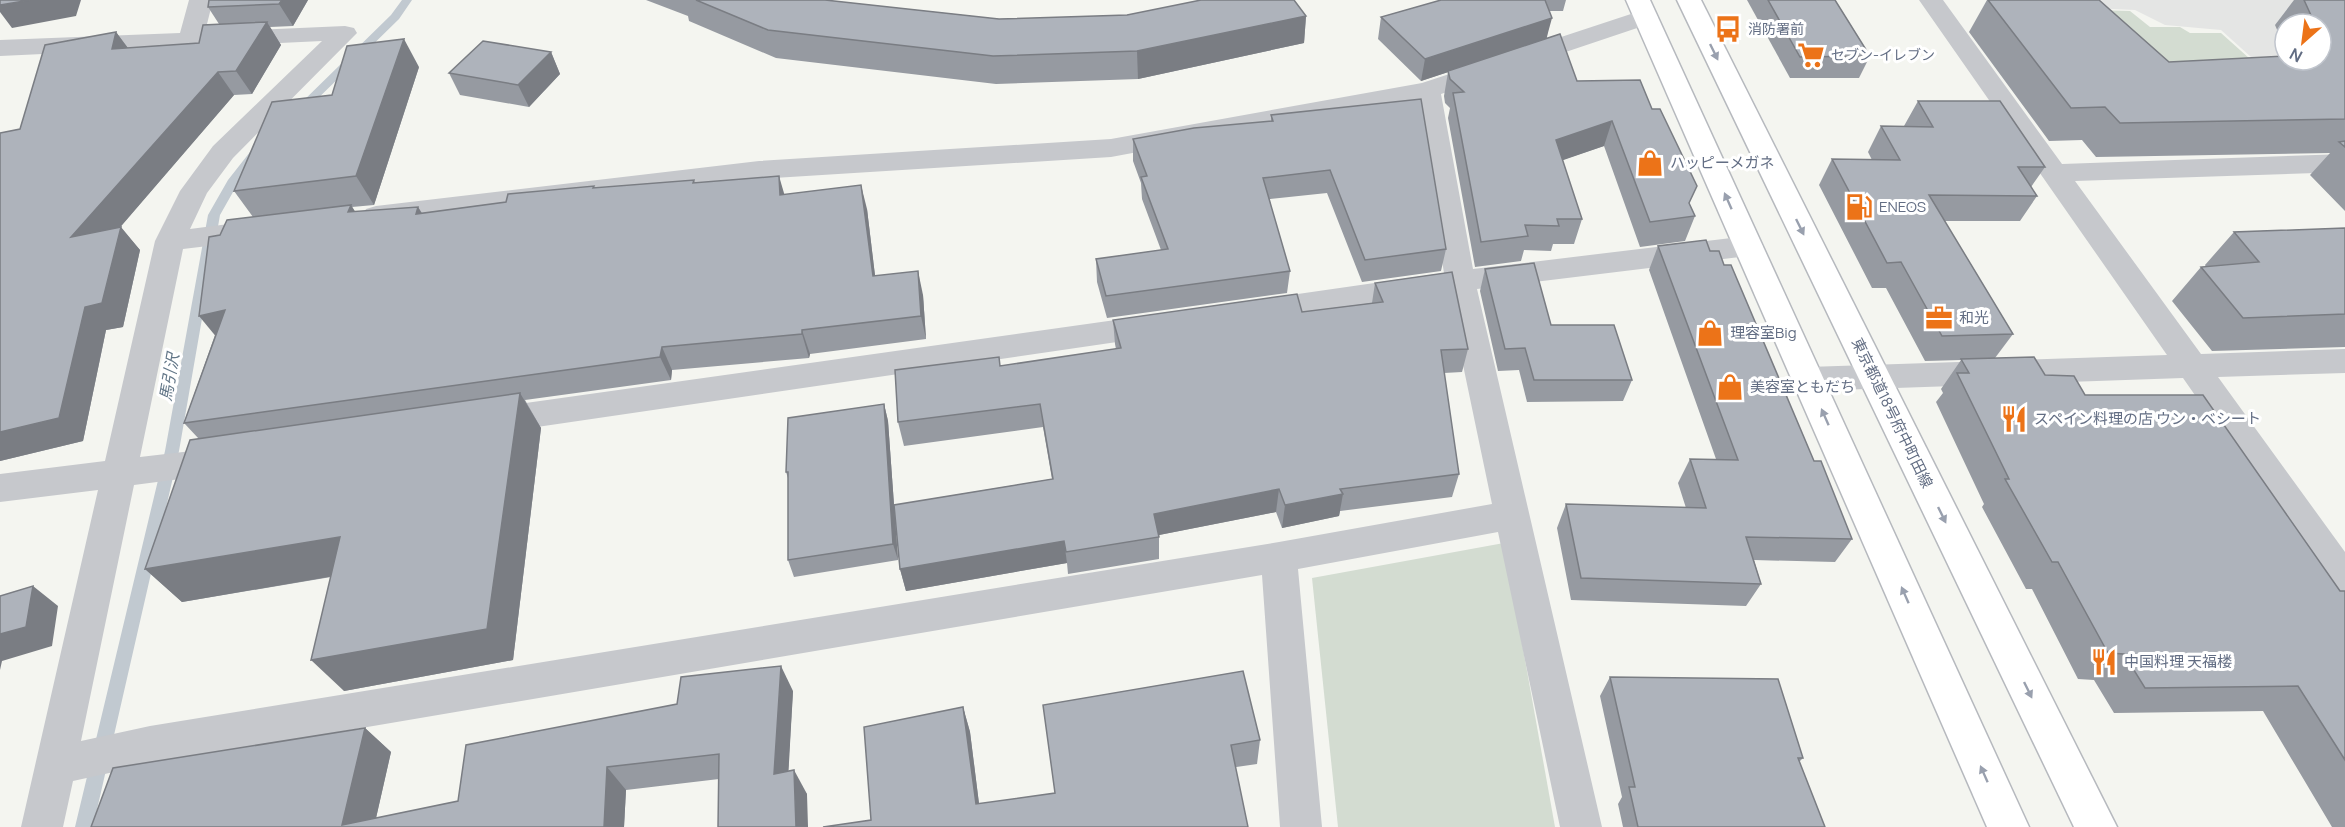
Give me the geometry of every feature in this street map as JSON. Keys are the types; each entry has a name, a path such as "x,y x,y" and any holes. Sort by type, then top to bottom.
{"main road":[{"name":"東京都道18号府中町田線","path":"1689,0 2096,827"},
{"path":"1642,9 2008,827"}],"street":[{"path":"191,40 201,0"},
{"path":"1931,0 2345,581"},
{"path":"346,220 759,170 1111,148 1427,90 1642,9"},
{"path":"0,48 345,33 223,152 194,191 178,241 126,472 66,763 42,827"},
{"path":"1427,90 1460,281 1581,827"},
{"path":"2055,173 2345,163"},
{"path":"178,241 287,227"},
{"path":"1223,316 1460,281 1748,246"},
{"path":"463,425 1187,321"},
{"path":"1808,380 2345,361"},
{"path":"0,488 249,456"},
{"path":"66,763 150,745 1279,557 1513,515"},
{"path":"1279,557 1301,827"}],"shaded area":[{"path":"2085,0 2345,0 2333,57 2333,12 2273,12 2273,72 2330,72 2320,119 2221,30 2165,25 2135,10 2091,8"},
{"path":"2091,10 2130,11 2150,27 2180,27 2190,33 2221,33 2308,111 2192,78"},
{"path":"1504,543 1555,827 1338,827 1312,578"}],"building":[{"path":"0,0 30,0 0,5"},
{"path":"209,0 282,0 279,4 208,7"},
{"path":"696,0 825,0 999,19 1127,15 1201,0 1294,0 1306,16 1137,51 993,56 768,30"},
{"path":"1441,0 1545,0 1552,18 1425,59 1381,17"},
{"path":"1768,0 1835,0 1870,56 1800,57"},
{"path":"1988,0 2099,0 2169,62 2273,57 2273,72 2333,72 2333,12 2310,12 2304,0 2345,0 2345,119 2120,123 2105,107 2071,108"},
{"path":"267,22 236,71 218,72 71,237 121,227 102,303 85,307 59,418 0,432 0,133 20,129 45,45 116,32 112,49 199,43 203,25"},
{"path":"1560,34 1577,81 1640,80 1652,109 1660,109 1697,186 1689,203 1695,216 1650,222 1612,121 1556,140 1582,219 1557,219 1559,226 1525,225 1528,236 1481,242 1453,93 1464,92 1450,79 1448,71"},
{"path":"404,39 356,176 234,191 272,102 332,95 347,46"},
{"path":"483,41 551,52 518,85 449,73"},
{"path":"1421,99 1446,249 1365,260 1330,170 1263,178 1290,271 1106,296 1096,259 1168,249 1141,177 1147,176 1133,139 1194,128 1273,121 1271,115"},
{"path":"1918,101 2000,101 2045,167 2018,167 2037,196 1929,195 2013,334 1942,336 1901,262 1887,263 1832,159 1900,160 1881,126 1933,127"},
{"path":"779,176 780,195 861,185 873,276 918,271 921,316 802,330 802,334 662,347 660,357 184,423 225,310 199,316 209,237 220,235 227,220 351,205 348,212 418,207 416,214 506,202 508,194 594,186 593,188 694,180 693,183"},
{"path":"2345,228 2345,314 2243,318 2201,267 2259,262 2234,232"},
{"path":"1706,240 1710,251 1719,251 1724,265 1731,265 1814,461 1821,461 1852,539 1746,537 1761,584 1581,578 1566,504 1706,508 1690,459 1738,460 1658,246"},
{"path":"1534,263 1551,325 1614,325 1632,380 1534,380 1525,348 1505,349 1485,269"},
{"path":"1452,272 1468,349 1441,350 1459,474 1340,489 1343,494 1285,505 1279,489 1154,514 1159,537 1066,552 1064,541 900,569 894,505 1053,479 1040,404 898,422 895,370 999,357 1000,366 1121,348 1113,320 1297,294 1302,312 1383,302 1375,283"},
{"path":"2034,357 2045,375 2074,376 2085,395 2203,395 2340,591 2345,591 2345,760 2298,686 2145,688 2124,654 2108,653 2058,562 2052,562 2005,479 2009,479 1957,373 1969,373 1961,359"},
{"path":"520,393 487,629 311,660 340,537 145,569 190,440"},
{"path":"884,404 893,544 788,560 788,472 786,472 788,418"},
{"path":"33,586 26,627 0,634 0,596"},
{"path":"781,666 774,774 794,770 796,827 718,827 719,754 607,767 604,827 91,827 113,768 365,728 342,825 458,801 466,745 677,704 681,677"},
{"path":"1243,671 1260,740 1231,745 1248,827 823,827 871,820 864,727 963,707 976,804 1055,793 1043,705"},
{"path":"1610,677 1778,679 1803,758 1798,758 1825,827 1638,827 1629,787 1635,787"}],"waterway":[{"name":"馬引沢","path":"300,110 395,17 407,0"},
{"name":"馬引沢","path":"84,827 172,451 214,215 232,183 254,155"}],"place":[{"name":"消防署前","path":"1728,29"},
{"name":"セブン-イレブン","path":"1811,55"},
{"name":"ハッピーメガネ","path":"1650,163"},
{"name":"ENEOS","path":"1859,207"},
{"name":"和光","path":"1939,318"},
{"name":"理容室Big","path":"1710,333"},
{"name":"美容室ともだち","path":"1730,387"},
{"name":"スペイン料理の店 ウン・ベシート","path":"2014,419"},
{"name":"中国料理 天福楼","path":"2104,662"}]}
